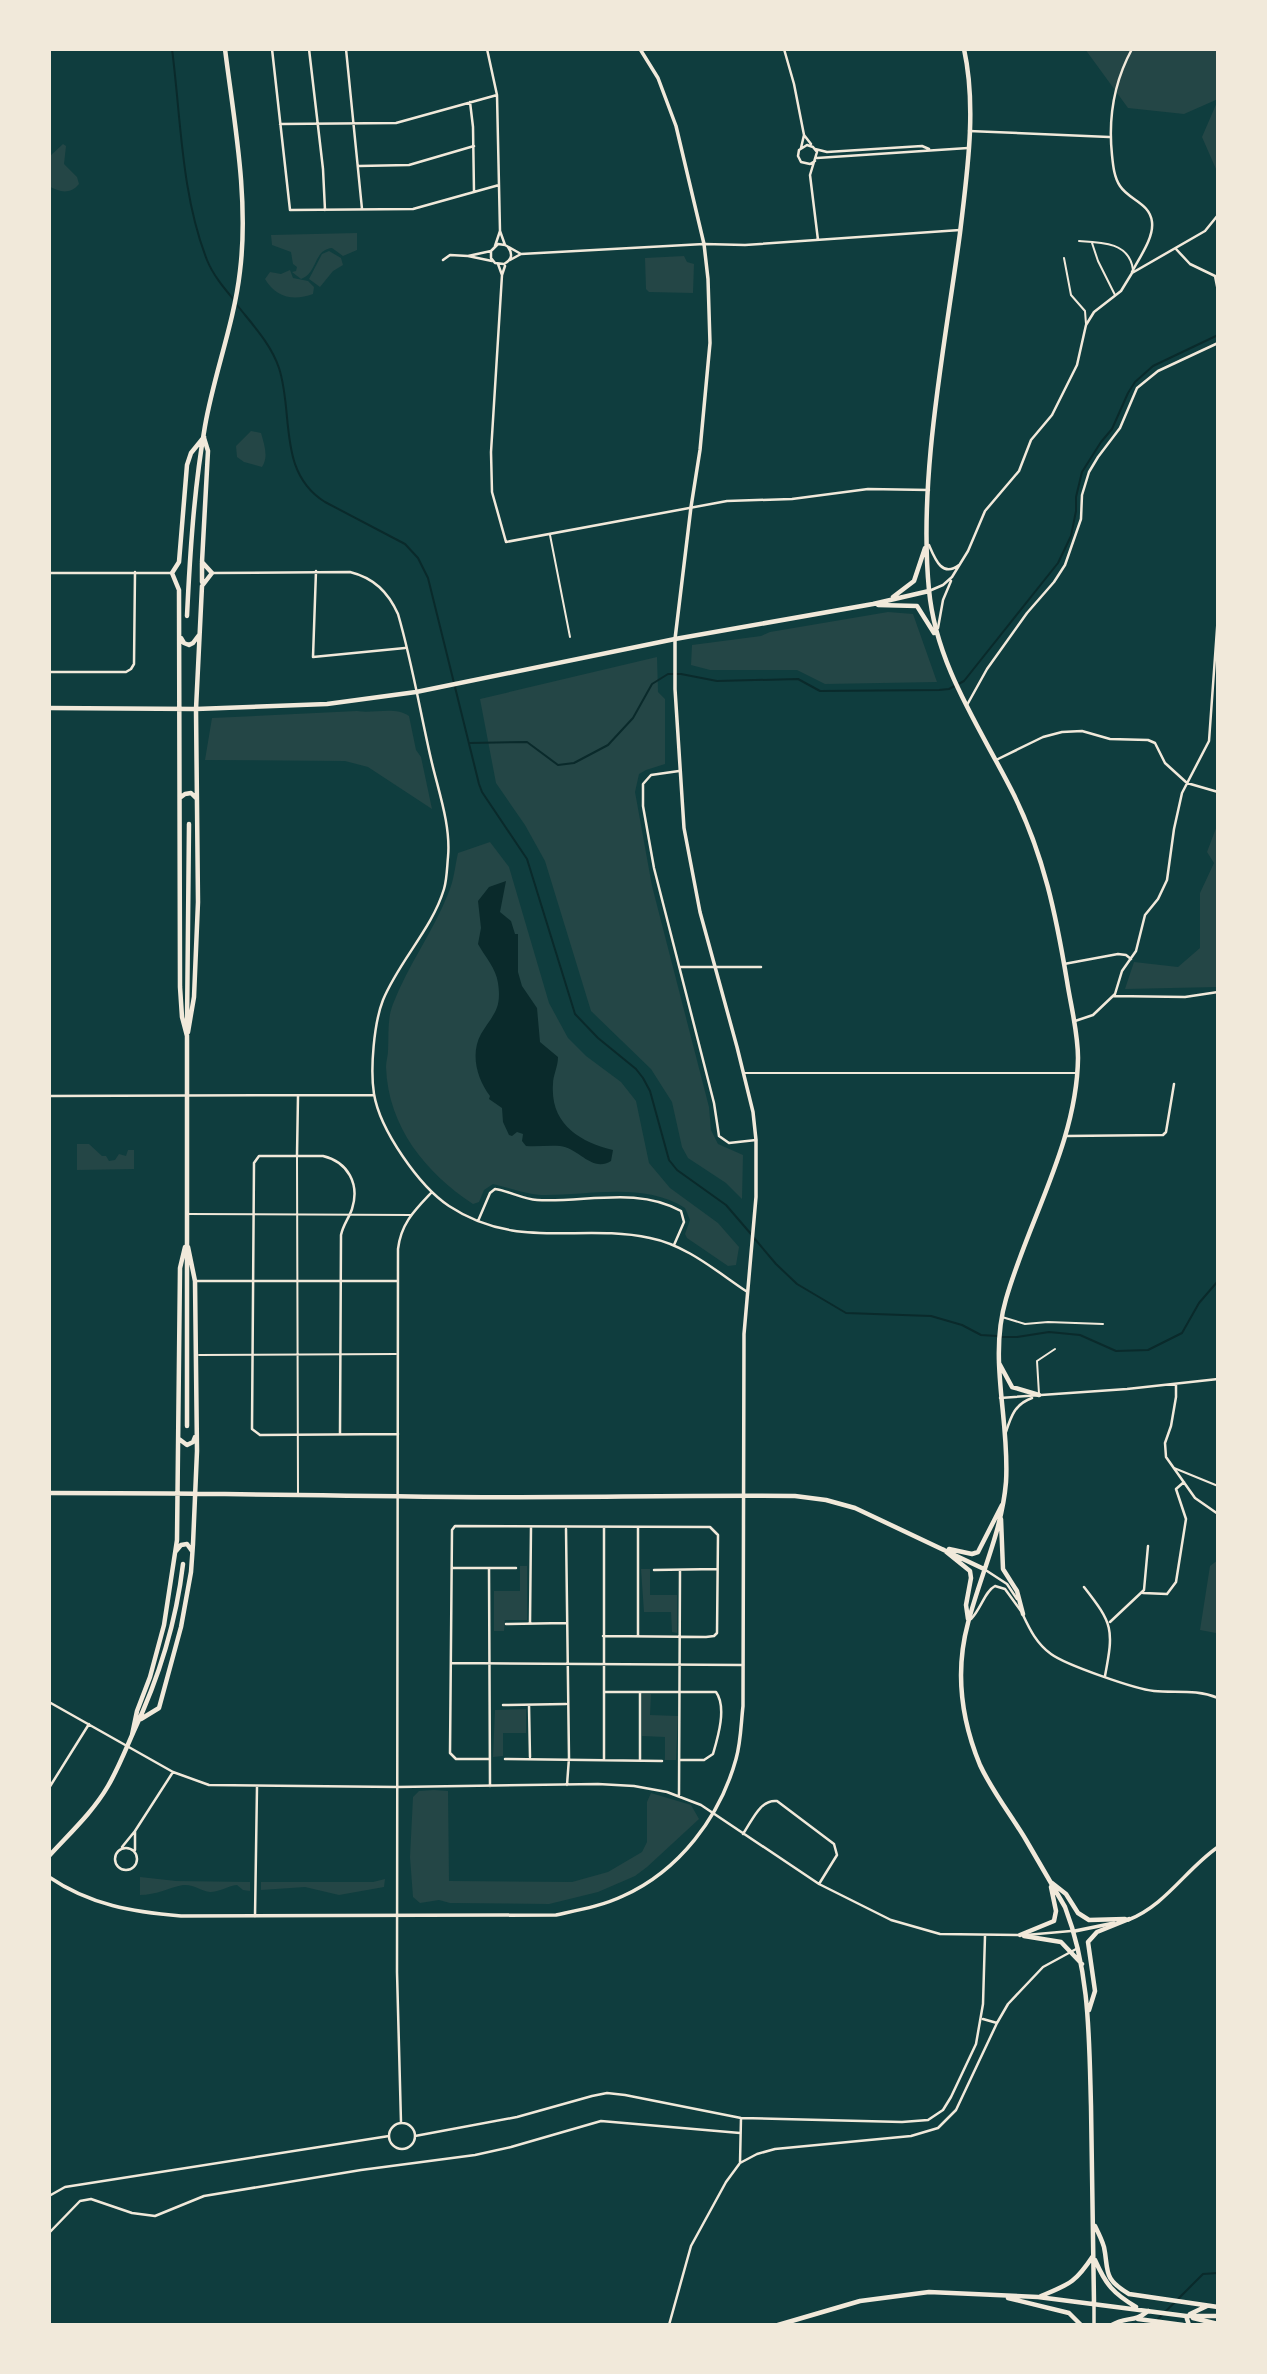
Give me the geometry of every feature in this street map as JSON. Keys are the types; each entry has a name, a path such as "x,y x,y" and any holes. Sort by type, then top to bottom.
{"main road":[{"path":"187,616 192,530 204,437 241,269 242,205 225,49"},
{"path":"964,49 969,85 968,148 933,439 926,541 929,591 937,635 953,679 996,760 1040,853 1075,1021 1078,1051 1074,1105 1066,1136 1016,1266 1000,1326 998,1362 1006,1462 1004,1501 968,1621 959,1667 963,1712 981,1766 1065,1907 1075,1931 1083,1965 1087,2014 1094,2303"},
{"path":"187,1036 194,997 198,902 196,709 208,451 204,437"},
{"path":"187,1036 182,1017 180,987 180,562 187,465 191,453 204,437"},
{"path":"885,601 901,593 914,581 920,569 926,541"},
{"path":"180,562 172,573 180,590"},
{"path":"202,562 212,573 202,586"},
{"path":"49,708 196,709 327,704 435,690 675,639 873,604 929,591"},
{"path":"873,604 917,606 928,626 937,635"},
{"path":"180,634 182,642 188,645 200,634"},
{"path":"180,800 187,793 197,799"},
{"path":"187,1426 185,1096 188,824"},
{"path":"141,1719 159,1707 181,1627 193,1551 196,1496 195,1281 186,1240"},
{"path":"49,1856 88,1814 108,1787 129,1745 164,1625 176,1551 180,1268 186,1240"},
{"path":"998,1362 1012,1387 1039,1395"},
{"path":"178,1438 187,1445 193,1442 196,1434"},
{"path":"49,1493 196,1496 795,1496 846,1506 941,1547 984,1569"},
{"path":"941,1547 972,1554 978,1552 1004,1501"},
{"path":"1000,1517 1003,1569 1017,1591 1023,1614"},
{"path":"176,1551 181,1545 187,1544 193,1551"},
{"path":"941,1547 970,1571 965,1605 968,1621"},
{"path":"132,1735 164,1659 179,1603 183,1564"},
{"path":"1048,1880 1066,1894 1078,1913 1089,1920 1129,1919"},
{"path":"1020,1935 1054,1922 1056,1911 1048,1880"},
{"path":"1087,2014 1095,1991 1088,1942 1097,1932 1129,1919"},
{"path":"1020,1935 1058,1941 1083,1965"},
{"path":"1093,2221 1104,2247 1105,2267 1118,2288 1129,2294 1218,2307"},
{"path":"1038,2297 1069,2285 1080,2276 1093,2256"},
{"path":"1093,2256 1106,2284 1140,2310"},
{"path":"778,2325 833,2308 893,2295 929,2292 1038,2297 1186,2316 1218,2316"},
{"path":"997,2295 1069,2313 1081,2325"},
{"path":"1186,2316 1208,2306"},
{"path":"1138,2319 1149,2311"},
{"path":"1186,2316 1218,2325"},
{"path":"1186,2316 1189,2325"},
{"path":"1112,2325 1122,2320 1138,2319 1183,2325"}],"street":[{"path":"272,49 288,209 414,209 499,185"},
{"path":"309,49 325,210"},
{"path":"346,49 362,210"},
{"path":"468,256 491,251 500,231 497,95 487,49"},
{"path":"49,1877 69,1890 97,1902 138,1912 181,1916 556,1915 622,1897 649,1882 700,1832 714,1813 721,1802 737,1757 743,1706 744,1334 756,1197 756,1140 753,1112 697,900 684,828 679,771 675,639 691,507 701,450 710,342 704,244 676,126 658,78 640,49"},
{"path":"784,49 804,135 798,156 810,175 818,240"},
{"path":"1086,325 1094,312 1115,296 1132,273 1151,235 1152,223 1144,206 1124,191 1116,178 1110,137 1111,104 1126,59 1133,49"},
{"path":"280,124 397,123 497,95"},
{"path":"470,102 474,192"},
{"path":"969,131 1110,137"},
{"path":"804,135 814,148 816,160 810,175"},
{"path":"801,148 807,145 827,152 922,146 929,149"},
{"path":"359,166 409,165 474,146"},
{"path":"804,164 816,160 968,148"},
{"path":"1132,273 1205,231 1218,215"},
{"path":"443,260 450,256 468,256 498,264 521,254 704,244 745,245 960,230"},
{"path":"500,231 511,253 502,275"},
{"path":"1079,241 1109,243 1123,251 1132,262 1132,273"},
{"path":"1091,242 1115,296"},
{"path":"495,246 507,246 521,254"},
{"path":"1176,249 1190,264 1216,276 1218,291"},
{"path":"491,251 492,261"},
{"path":"937,635 943,600 985,511 1019,471 1031,440 1052,415 1079,359 1086,325 1084,311 1071,295 1064,258"},
{"path":"498,264 502,275 492,420 492,492 506,542 727,501 792,499 868,489 929,490"},
{"path":"967,705 987,669 1066,565 1081,519 1082,495 1089,472 1121,428 1137,388 1158,371 1218,343"},
{"path":"550,534 570,638"},
{"path":"926,541 938,564 944,569 952,570 962,563"},
{"path":"316,571 313,657 407,648"},
{"path":"49,672 126,672 131,669 134,664 135,572"},
{"path":"212,573 350,572 381,588 395,608 407,648 446,826 449,854 440,899 383,1001 375,1043 374,1095 397,1150 432,1192 448,1206 478,1221 534,1234 635,1235 674,1245 747,1292"},
{"path":"49,573 172,573"},
{"path":"929,591 952,578"},
{"path":"1075,1021 1093,1015 1113,996 1122,971 1138,944 1145,915 1158,899 1167,880 1177,813 1187,783 1209,741 1218,615"},
{"path":"996,760 1043,737 1062,732 1082,731 1110,739 1148,740 1155,743 1165,762 1187,783 1218,792"},
{"path":"679,771 651,775 645,780 642,789 654,868 714,1103 719,1136 729,1143 756,1140"},
{"path":"1064,964 1118,954 1131,959"},
{"path":"680,967 761,967"},
{"path":"1113,996 1185,997 1218,992"},
{"path":"743,1073 1077,1073"},
{"path":"1066,1136 1163,1135 1166,1132 1174,1084"},
{"path":"49,1096 374,1095"},
{"path":"298,1096 298,1494"},
{"path":"340,1434 341,1231 353,1207 354,1190 345,1168 332,1158 262,1156 255,1160 252,1429 260,1435 397,1434"},
{"path":"478,1221 490,1193 495,1189 534,1200 616,1197 652,1201 681,1211 684,1222 674,1245"},
{"path":"401,2122 398,2042 398,1281 400,1234 411,1214 432,1192"},
{"path":"186,1214 411,1214"},
{"path":"195,1281 398,1281"},
{"path":"1002,1317 1025,1324 1103,1324"},
{"path":"1039,1395 1037,1361 1055,1349"},
{"path":"195,1355 399,1354"},
{"path":"1000,1398 1218,1379"},
{"path":"1176,1384 1175,1406 1165,1447 1166,1457 1198,1501 1218,1514"},
{"path":"1004,1435 1014,1409 1024,1400 1039,1395"},
{"path":"1173,1467 1218,1486"},
{"path":"1143,1592 1167,1594 1176,1582 1186,1517 1176,1490 1184,1482"},
{"path":"489,1759 462,1759 452,1757 450,1753 452,1530 455,1526 710,1527 716,1530 718,1633 714,1636 603,1636"},
{"path":"530,1623 531,1527"},
{"path":"566,1528 569,1758 567,1785"},
{"path":"604,1528 604,1759"},
{"path":"638,1528 638,1636"},
{"path":"1109,1623 1143,1592 1148,1546"},
{"path":"452,1568 516,1568"},
{"path":"489,1568 490,1786"},
{"path":"654,1570 718,1569"},
{"path":"984,1569 1007,1584 1015,1593 1034,1637 1051,1654 1072,1665 1147,1690 1195,1691 1218,1698"},
{"path":"679,1796 680,1570"},
{"path":"968,1621 980,1610 988,1589 995,1586 1005,1589 1023,1614"},
{"path":"1084,1587 1109,1623 1109,1654 1105,1676"},
{"path":"506,1623 566,1623"},
{"path":"452,1663 743,1665"},
{"path":"604,1692 716,1692 721,1706 713,1754 704,1760 680,1760"},
{"path":"640,1692 640,1760"},
{"path":"49,1702 173,1772 209,1784 398,1787 634,1786 679,1796 714,1813 819,1884 891,1920 940,1934 985,1936 1075,1931 1129,1919 1152,1908 1200,1860 1218,1847"},
{"path":"503,1705 568,1704"},
{"path":"529,1705 530,1758"},
{"path":"49,1788 89,1724"},
{"path":"505,1759 663,1761"},
{"path":"135,1831 133,1842 136,1856 132,1867 122,1869 115,1860 118,1851 135,1831 173,1772"},
{"path":"255,1916 257,1786"},
{"path":"743,1834 763,1804 770,1800 777,1801 834,1844 837,1856 819,1884"},
{"path":"118,1851 127,1848 134,1851 136,1856"},
{"path":"415,2136 517,2117 603,2094 625,2095 741,2118 921,2122 933,2118 943,2110 951,2097 976,2044 982,2019 985,1936"},
{"path":"669,2324 691,2246 715,2199 740,2163 775,2149 911,2136 938,2128 956,2110 1008,2004 1051,1962 1079,1947"},
{"path":"982,2019 997,2023"},
{"path":"740,2163 741,2118"},
{"path":"49,2233 80,2201 91,2199 132,2213 155,2216 204,2196 361,2170 475,2155 601,2121 740,2133"},
{"path":"401,2122 410,2124 415,2136 409,2147 400,2149 392,2144 389,2136 393,2126 401,2122"},
{"path":"49,2196 65,2187 389,2136"},
{"path":"1094,2303 1094,2325"}],"shaded area":[{"path":"1085,49 1218,49 1218,99 1184,114 1128,108"},
{"path":"1218,100 1218,168 1216,169 1202,137"},
{"path":"63,144 66,146 64,164 77,177 79,184 72,190 64,191 49,186 49,157"},
{"path":"357,233 357,250 343,256 332,248 326,250 318,257 310,272 301,279 292,272 296,271 297,267 293,264 291,252 272,245 271,235"},
{"path":"329,251 341,258 343,265 333,271 320,287 309,279 322,254"},
{"path":"684,256 687,262 694,264 693,293 649,292 646,289 645,258"},
{"path":"290,270 293,278 308,281 314,287 313,294 286,296 274,290 265,279 270,272 281,274"},
{"path":"251,431 261,433 266,455 262,467 237,457 236,446"},
{"path":"888,612 913,614 937,682 825,684 797,670 710,670 691,665 692,645 761,636 770,632"},
{"path":"657,657 658,692 665,699 665,764 639,774 635,792 652,886 709,1107 711,1130 718,1144 743,1155 742,1199 726,1183 688,1158 682,1147 672,1102 651,1069 591,1011 545,861 525,825 496,783 480,699"},
{"path":"397,711 409,716 432,809 368,767 345,761 205,760 212,718"},
{"path":"1218,823 1218,987 1125,989 1134,962 1178,967 1200,948 1200,893 1214,863 1207,852"},
{"path":"490,842 509,867 549,1003 568,1038 586,1056 621,1082 636,1101 649,1163 670,1188 718,1223 739,1247 736,1265 728,1266 687,1238 685,1234 690,1220 685,1208 653,1195 617,1192 539,1195 493,1184 484,1190 479,1202 473,1204 425,1163 402,1129 388,1089 386,1067 391,1010 448,894 458,853"},
{"path":"506,881 500,912 511,921 515,934 518,934 518,972 522,986 537,1008 540,1042 558,1057 553,1084 556,1110 562,1120 579,1136 613,1150 611,1161 604,1164 592,1162 560,1146 526,1146 522,1141 523,1134 517,1132 509,1135 503,1122 502,1108 489,1099 476,1066 478,1042 499,1000 495,972 478,944 481,928 478,901 489,887"},
{"path":"77,1144 89,1144 109,1161 115,1160 119,1154 126,1156 128,1150 134,1150 134,1169 77,1170"},
{"path":"1218,1560 1216,1633 1200,1630 1210,1566"},
{"path":"520,1566 527,1566 527,1620 505,1620 504,1631 494,1631 494,1591 520,1591"},
{"path":"641,1569 650,1569 650,1595 677,1595 677,1633 672,1632 671,1612 644,1612"},
{"path":"642,1694 651,1694 650,1715 678,1716 676,1760 665,1760 665,1737 642,1736"},
{"path":"526,1709 526,1733 503,1733 503,1756 493,1757 495,1710"},
{"path":"419,1791 448,1791 449,1881 572,1882 608,1872 642,1852 647,1842 647,1802 651,1793 691,1805 699,1819 635,1876 598,1892 549,1904 450,1903 439,1900 420,1903 413,1897 410,1857 413,1797"},
{"path":"140,1877 176,1881 250,1882 250,1891 237,1885 210,1892 183,1885 140,1895"},
{"path":"385,1879 384,1887 339,1895 305,1887 261,1890 261,1882 373,1882"}],"waterway":[{"path":"172,49 183,156 198,235 209,266 234,300"},
{"path":"237,305 276,359 283,386 293,459 310,490 325,502 405,544 418,558 428,578 479,784 527,859 575,1014 643,1078 650,1091 669,1160 677,1170 726,1205 751,1234"},
{"path":"470,743 527,742 558,765 574,763 608,745 633,718 652,684 668,674 717,681 798,679 820,691 939,690 949,689 964,681 1058,563 1071,536 1082,472 1112,429 1135,382 1153,366 1218,335"},
{"path":"754,1238 797,1284 846,1313 931,1316 962,1325 981,1335 997,1336"},
{"path":"1002,1337 1049,1332 1080,1335 1116,1351 1148,1350 1182,1333 1199,1303 1218,1281"},
{"path":"1158,2319 1203,2274 1218,2273"}]}
